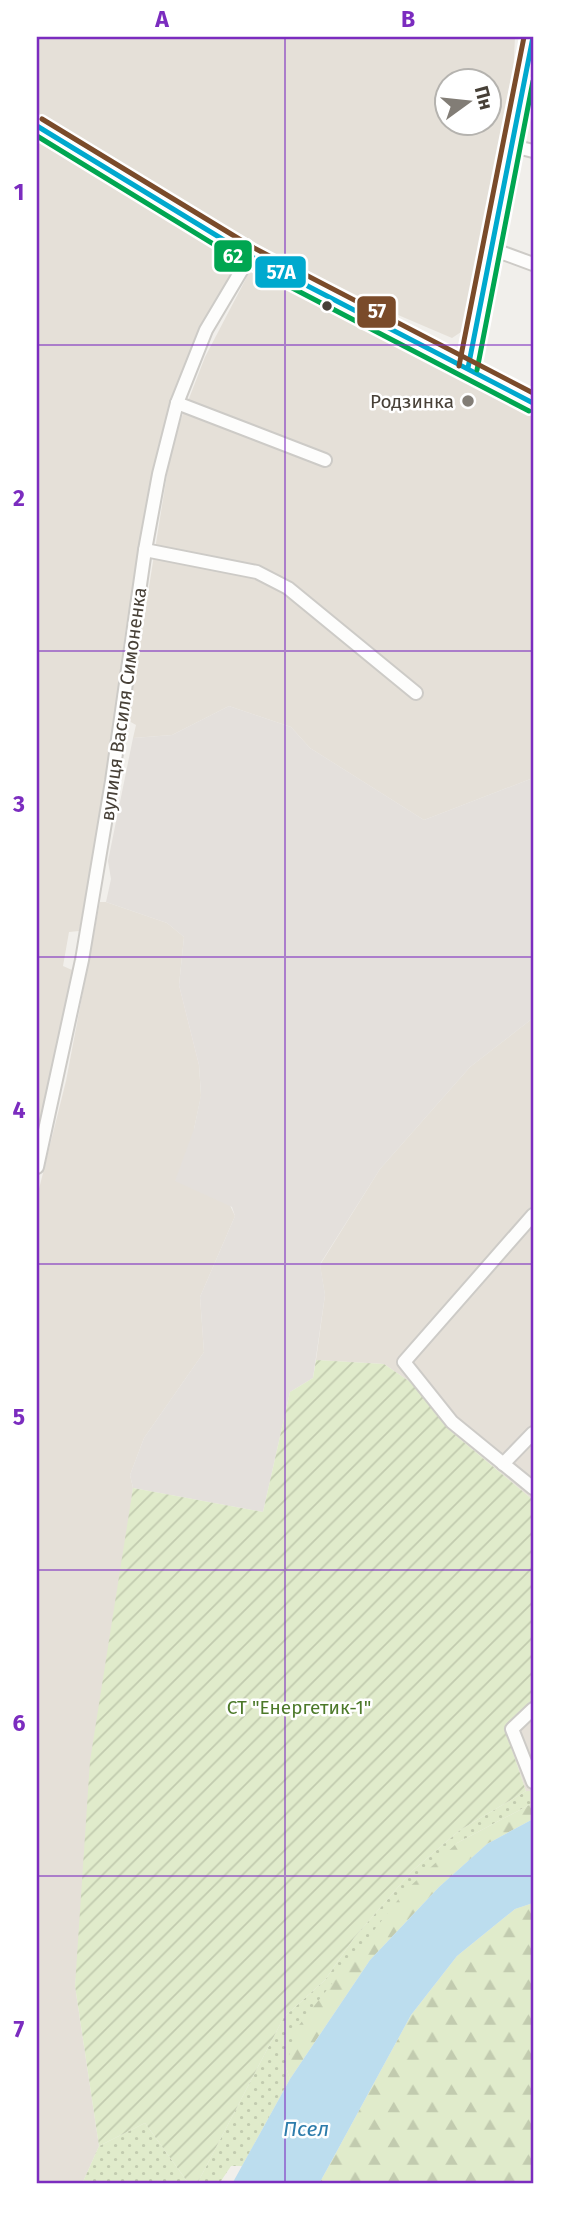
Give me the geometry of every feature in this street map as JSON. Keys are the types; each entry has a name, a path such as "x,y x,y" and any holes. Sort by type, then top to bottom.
{"main road":[{"path":"468,368 533,37"},
{"path":"37,126 250,256 533,403"}],"street":[{"path":"513,146 533,151"},
{"path":"492,249 533,264"},
{"name":"вулиця Василя Симоненка","path":"37,1167 82,960 159,474 177,403 206,330 250,256"},
{"path":"177,403 325,460"},
{"path":"145,550 257,572 288,588 416,693"},
{"path":"533,1215 404,1362 452,1422 533,1488"},
{"path":"503,1464 533,1433"},
{"path":"533,1709 512,1729 533,1782"}],"shaded area":[{"path":"37,37 515,37 513,77 504,124 504,66 434,66 434,136 502,136 474,281 461,332 452,338 391,312 289,262 123,167 37,112"},
{"path":"37,142 238,259 192,351 168,412 149,497 125,634 107,776 79,931 69,932 63,966 72,970 37,1139"},
{"path":"251,269 351,323 533,414 533,778 424,820 310,748 291,727 229,706 172,735 133,738 136,725 129,721 133,687 168,468 178,427 205,357"},
{"path":"229,706 291,727 310,748 424,820 533,778 533,1018 470,1067 380,1169 320,1264 325,1295 313,1378 290,1392 263,1512 133,1488 130,1475 144,1438 204,1352 200,1297 235,1216 232,1207 175,1181 194,1129 201,1095 199,1065 179,985 184,937 167,923 106,902 111,879 108,861 133,738 172,735"},
{"path":"100,902 167,923 184,937 179,985 199,1065 201,1096 194,1129 235,1216 200,1297 204,1352 144,1438 130,1475 133,1488 75,1986 99,2146 82,2184 37,2184 37,1197 66,1081"},
{"path":"533,1018 533,1500 454,1434 419,1388 384,1364 316,1360 325,1295 320,1265 380,1169 470,1067"},
{"path":"533,1703 533,1791 529,1792 526,1791 506,1732"}],"green space":[{"name":"СТ \"Енергетик-1\"","path":"316,1360 384,1364 419,1388 454,1434 533,1500 533,1703 506,1732 526,1791 460,1830 412,1871 354,1938 325,1980 284,2017 197,2184 189,2184 145,2123 99,2146 75,1986 90,1761 133,1488 263,1512 290,1392 313,1378"},
{"path":"526,1791 533,1791 533,1803 457,1843 286,2067 290,2079 242,2166 231,2166 221,2181 223,2184 197,2184 284,2017 325,1980 354,1938 412,1871 460,1830"},
{"path":"533,1803 533,1819 487,1844 439,1887 370,1960 290,2079 286,2067 296,2029 405,1891 457,1843"},
{"path":"533,1903 533,2184 319,2184 411,2015 457,1956 515,1909"},
{"path":"145,2123 189,2184 82,2184 99,2146"}],"water":[{"name":"Псел","path":"533,1819 533,1903 515,1909 457,1956 411,2015 319,2184 232,2184 290,2079 370,1960 439,1887 487,1844"}],"transit line":[{"name":"57","path":"459,366 524,37"},
{"name":"57А","path":"468,368 533,37"},
{"name":"62","path":"477,370 533,81"},
{"name":"57","path":"42,119 254,248 533,393"},
{"name":"57А","path":"37,126 250,256 533,403"},
{"name":"62","path":"37,136 246,264 529,411"}],"place":[{"name":"Родзинка","path":"468,401"}]}
